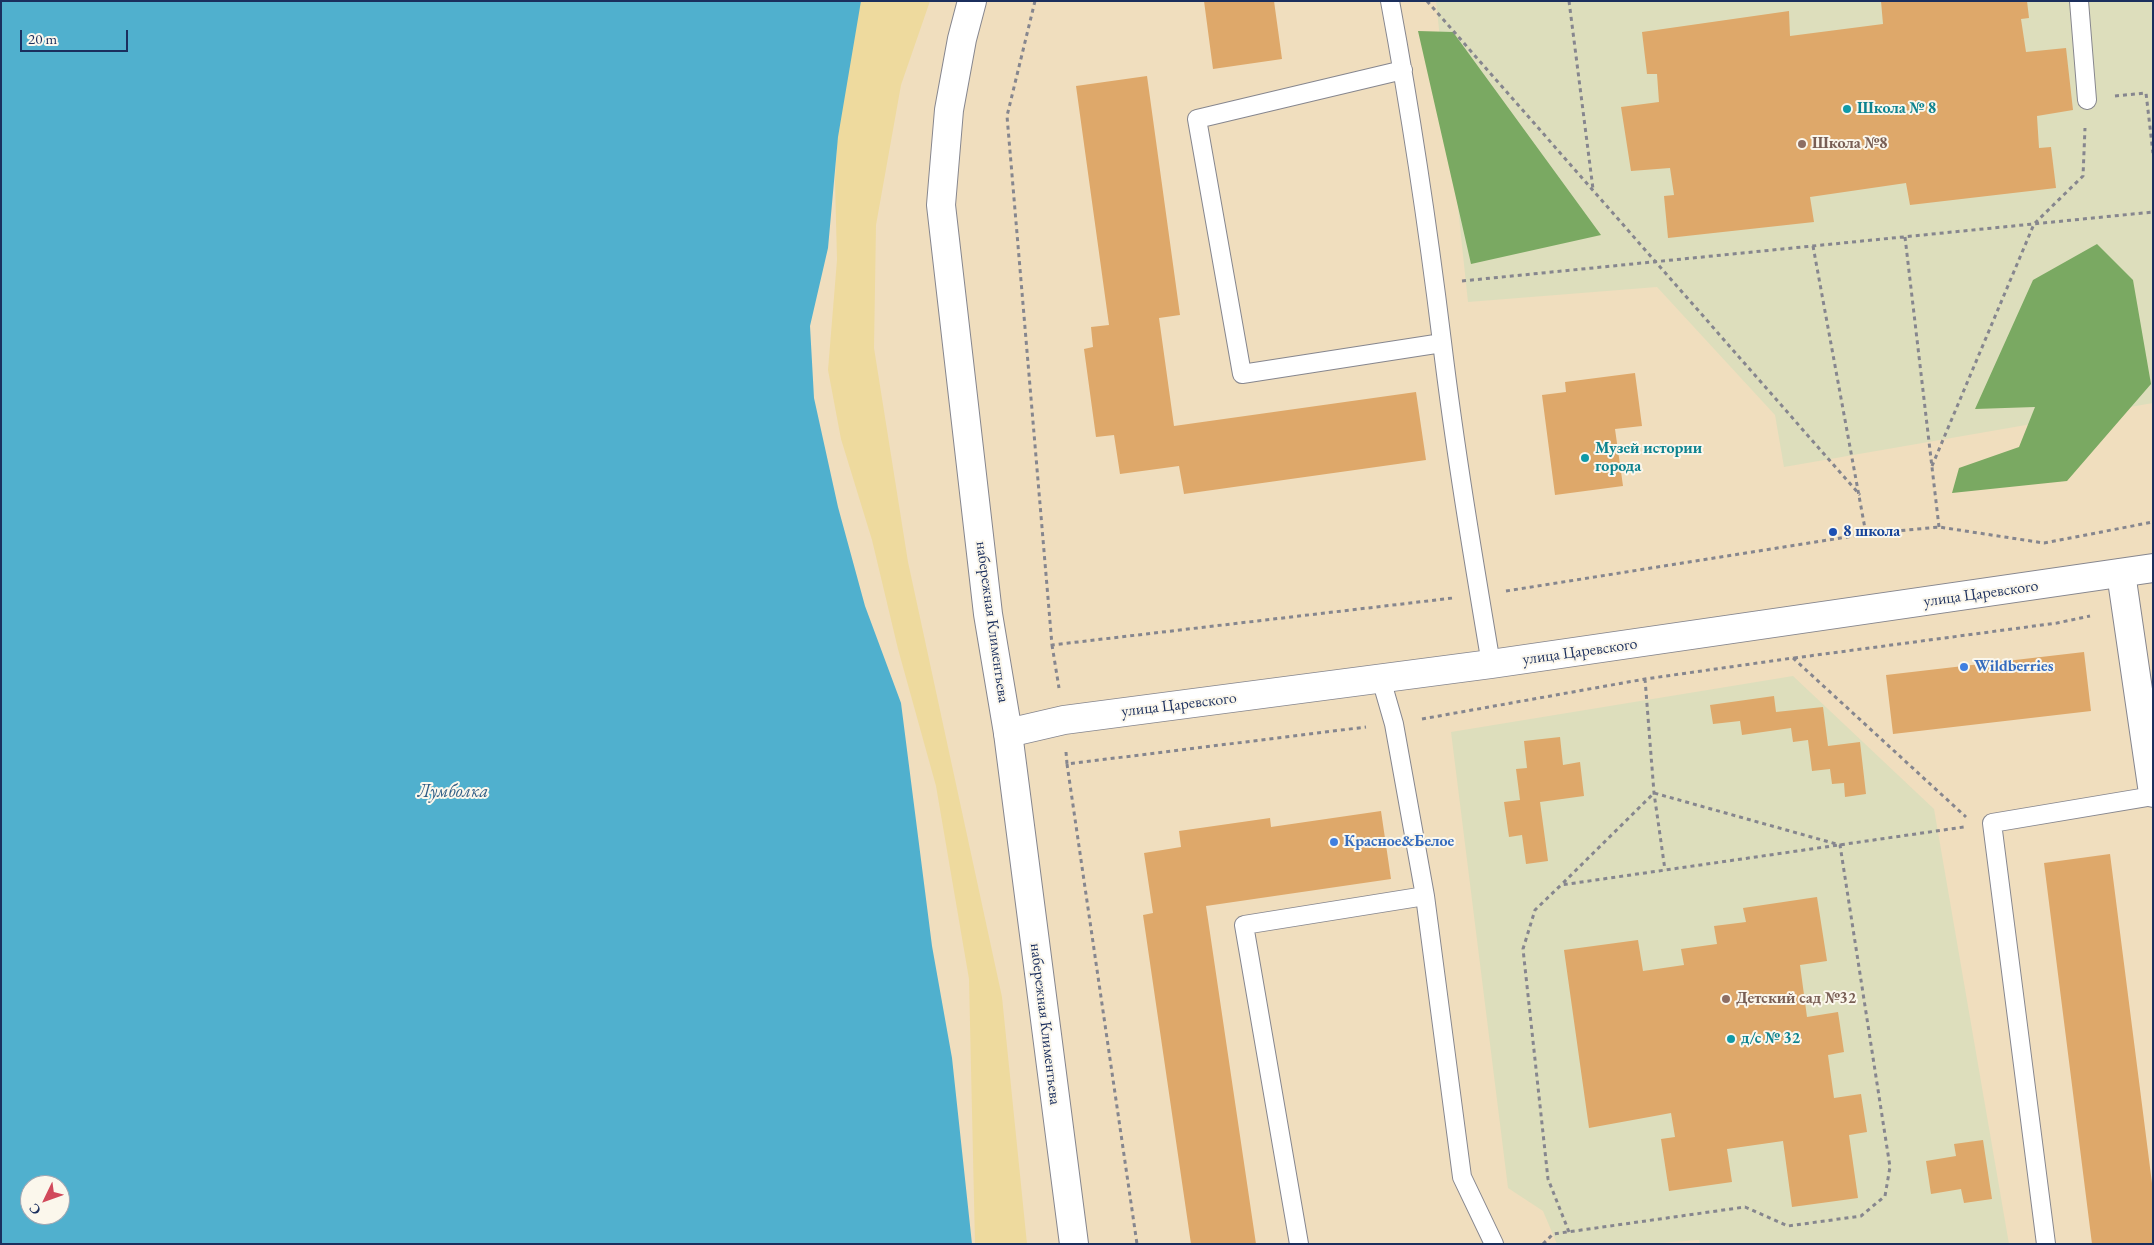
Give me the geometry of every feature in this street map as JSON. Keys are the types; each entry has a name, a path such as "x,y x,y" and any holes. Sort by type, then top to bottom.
{"street":[{"name":"набережная Климентьева","path":"972,1 962,39 949,110 941,205 988,614 1008,733 1074,1244"},
{"name":"улица Царевского","path":"1008,733 1064,720 1491,664 2153,568"},
{"path":"2121,572 2153,795"}],"lane":[{"path":"1390,1 1403,70 1479,595 1491,664"},
{"path":"2079,1 2087,100"},
{"path":"1403,70 1197,120 1242,374 1442,343"},
{"path":"1381,679 1394,724 1425,896 1462,1177 1494,1244"},
{"path":"2046,1244 1984,824 2153,795"},
{"path":"1299,1244 1244,925 1425,896"}],"path":[{"path":"1035,1 1007,116 1052,645 1479,595 1866,534 1939,527 2044,543 2153,522"},
{"path":"1427,1 1860,495"},
{"path":"1569,1 1593,190"},
{"path":"1932,466 2034,224 2083,176 2087,100 2146,93 2153,153"},
{"path":"1435,283 2153,212"},
{"path":"1905,237 1939,527"},
{"path":"1813,246 1866,534"},
{"path":"1394,724 1645,679 2057,623 2090,616"},
{"path":"1793,658 1984,824"},
{"path":"1645,679 1654,793 1665,870"},
{"path":"1067,764 1137,1244"},
{"path":"1654,793 1840,845"},
{"path":"1569,1232 1548,1179 1523,949 1535,910 1654,793"},
{"path":"1561,885 1984,824"},
{"path":"1543,1244 1553,1234 1745,1207 1788,1226 1861,1216 1884,1196 1890,1167 1840,845"}],"shaded area":[{"name":"Школа №8","path":"1436,1 2153,1 2153,403 1784,467 1775,415 1657,287 1468,302"},
{"name":"Детский сад №32","path":"1793,676 1934,809 2009,1244 1700,1244 1699,1240 1646,1244 1557,1244 1543,1211 1508,1188 1451,732"}],"green space":[{"path":"1418,31 1453,32 1601,235 1471,264"},
{"path":"2097,244 2133,280 2151,384 2067,481 1952,493 1959,468 2019,447 2035,407 1975,409 2033,280"}],"sand":[{"path":"853,1 930,1 901,85 876,225 874,348 908,562 1002,997 1027,1244 975,1244 969,979 936,786 898,649 872,540 841,439 828,370 837,260 835,181 840,88"}],"water":[{"name":"Лумболка","path":"1,1 861,1 838,137 828,248 810,326 814,398 838,507 865,606 901,703 932,946 952,1058 972,1244 1,1244"}],"building":[{"path":"1204,1 1274,1 1282,59 1213,69"},
{"path":"1881,1 2027,1 2029,18 2021,19 2026,52 2066,48 2073,110 2037,116 2039,148 2051,147 2056,188 1910,205 1906,183 1810,197 1814,222 1668,238 1664,196 1674,195 1670,168 1631,171 1621,107 1659,102 1657,74 1647,74 1642,32 1789,11 1790,36 1883,24"},
{"path":"1147,76 1180,315 1159,318 1174,426 1416,392 1426,460 1184,494 1179,466 1120,474 1114,435 1096,437 1084,349 1093,347 1091,327 1109,325 1076,86"},
{"name":"Музей истории города","path":"1635,373 1642,426 1615,429 1623,486 1555,495 1542,395 1566,392 1565,382"},
{"path":"2084,652 2091,711 1893,734 1886,675"},
{"path":"1774,696 1776,712 1823,707 1828,746 1860,742 1866,794 1845,797 1844,783 1832,784 1830,769 1812,771 1808,740 1793,742 1791,728 1742,735 1740,721 1713,724 1710,705"},
{"path":"1560,737 1563,765 1580,762 1584,796 1540,802 1548,861 1526,864 1522,835 1509,837 1504,802 1520,800 1516,769 1527,768 1524,741"},
{"path":"1381,811 1391,879 1206,906 1256,1244 1191,1244 1143,915 1153,913 1144,853 1181,847 1179,831 1270,818 1271,827"},
{"path":"2110,854 2153,1191 2153,1244 2092,1244 2044,863"},
{"name":"д/с № 32","path":"1817,897 1827,961 1800,965 1807,1017 1838,1012 1844,1052 1828,1055 1834,1098 1861,1094 1867,1132 1849,1135 1858,1198 1792,1207 1783,1141 1727,1149 1732,1182 1669,1191 1661,1139 1675,1137 1671,1113 1589,1128 1564,950 1638,940 1643,971 1684,965 1681,949 1717,944 1714,926 1746,922 1743,908"},
{"path":"1983,1140 1992,1199 1964,1203 1961,1189 1931,1194 1926,1161 1956,1156 1954,1144"}],"place":[{"name":"Школа № 8","path":"1847,109"},
{"name":"Школа №8","path":"1802,144"},
{"name":"Музей истории города","path":"1585,458"},
{"name":"8 школа","path":"1833,532"},
{"name":"Wildberries","path":"1964,667"},
{"name":"Красное&Белое","path":"1334,842"},
{"name":"Детский сад №32","path":"1726,999"},
{"name":"д/с № 32","path":"1731,1039"}]}
